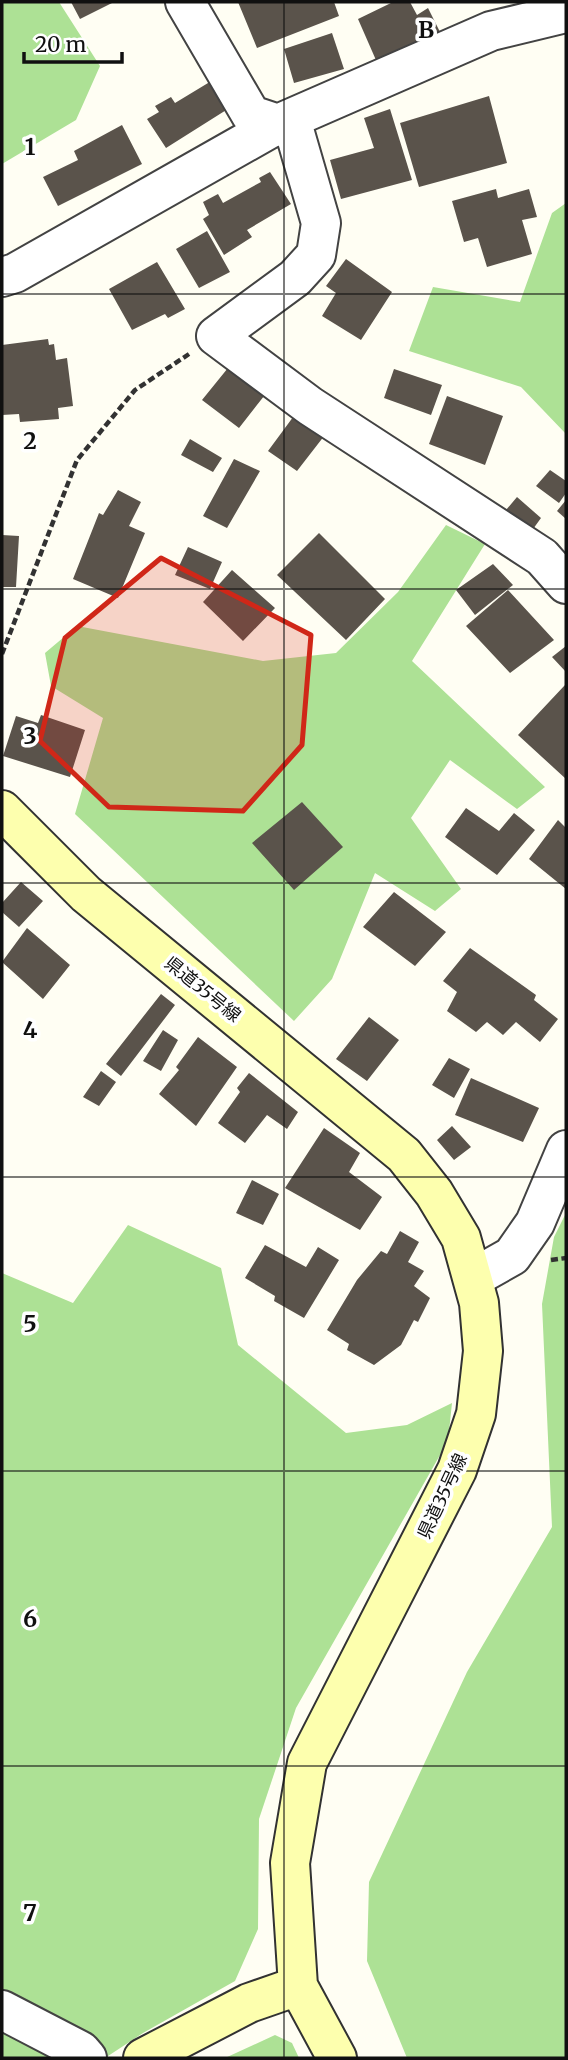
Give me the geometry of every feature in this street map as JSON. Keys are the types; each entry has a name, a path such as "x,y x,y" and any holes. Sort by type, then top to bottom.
{"main road":[{"name":"県道35号線","path":"2,810 86,894 404,1155 434,1193 461,1238 473,1278 479,1303 483,1351 476,1414 457,1470 307,1763 290,1863 298,1986 337,2058"},
{"path":"143,2058 249,2003 298,1986"}],"street":[{"path":"185,2 251,115 295,133 321,223 316,255 295,278 216,336 310,406 542,557 566,584"},
{"path":"2,277 278,124 491,31 566,13"},
{"path":"473,1278 512,1256 535,1223 566,1150"},
{"path":"2,2010 81,2051 87,2058"}],"path":[{"path":"2,654 78,460 135,390 216,336"}],"highlighted area":[{"path":"161,558 311,635 302,745 243,811 109,807 40,741 65,638"}],"green space":[{"path":"2,2 59,2 100,66 76,120 2,164"},
{"path":"566,203 566,434 521,387 409,351 433,287 520,302 552,213"},
{"path":"446,525 485,544 412,661 545,787 517,809 450,760 411,818 461,889 435,911 375,873 332,979 294,1021 75,814 103,718 51,686 45,653 77,626 263,661 336,653 398,592"},
{"path":"566,1213 566,2058 407,2058 367,1961 369,1882 467,1672 552,1527 542,1304 554,1237"},
{"path":"128,1225 221,1268 238,1345 346,1433 407,1425 452,1403 448,1441 296,1708 259,1819 258,1929 235,1981 143,2033 105,2058 2,2058 2,1273 73,1303"},
{"path":"275,2035 292,2043 299,2058 225,2058"}],"building":[{"path":"71,2 114,2 80,19"},
{"path":"238,2 334,2 339,16 257,48"},
{"path":"393,2 410,2 417,15 428,8 442,36 379,67 358,19"},
{"path":"332,33 344,69 294,83 284,49"},
{"path":"213,80 231,107 166,148 147,119 159,112 155,106 171,97 175,103"},
{"path":"489,96 507,163 419,187 400,123"},
{"path":"390,109 412,180 341,199 330,160 374,148 364,118"},
{"path":"122,125 142,164 58,206 43,177 78,160 74,151"},
{"path":"270,172 291,204 247,230 252,237 224,255 203,219 209,215 203,202 218,194 223,203 261,182 259,178"},
{"path":"496,189 498,198 529,189 537,217 522,220 532,254 487,267 478,238 464,242 452,201"},
{"path":"207,231 230,272 199,288 176,249"},
{"path":"346,259 392,292 361,340 322,316 336,293 326,286"},
{"path":"157,262 185,309 168,318 165,314 132,330 109,289"},
{"path":"48,339 49,345 54,344 56,360 67,358 73,406 58,408 59,419 20,422 19,414 2,415 2,345"},
{"path":"232,363 268,391 239,428 202,400"},
{"path":"394,369 442,385 431,415 384,398"},
{"path":"447,396 503,416 485,465 429,444"},
{"path":"299,409 328,431 297,471 268,451"},
{"path":"190,439 222,458 213,472 181,455"},
{"path":"234,459 260,471 227,528 203,516"},
{"path":"550,470 566,481 566,493 559,503 536,486"},
{"path":"118,490 141,502 129,526 145,533 118,598 73,579 99,513 103,515"},
{"path":"517,497 541,518 528,536 506,510"},
{"path":"566,500 566,519 557,511"},
{"path":"319,533 385,599 346,640 277,575"},
{"path":"2,535 19,536 16,587 2,587"},
{"path":"188,547 222,562 210,589 175,575"},
{"path":"493,564 513,585 475,615 456,590"},
{"path":"232,570 275,608 243,641 203,602"},
{"path":"508,590 554,640 510,673 466,626"},
{"path":"566,646 566,672 552,657"},
{"path":"565,685 566,687 566,779 518,735"},
{"path":"41,715 85,730 70,777 3,756 16,716 38,723"},
{"path":"302,802 343,847 294,890 252,843"},
{"path":"466,808 499,831 514,813 535,830 497,875 445,837"},
{"path":"558,820 566,828 566,889 529,859"},
{"path":"21,882 43,901 19,927 2,912 2,903"},
{"path":"394,892 446,932 415,966 363,927"},
{"path":"27,928 70,965 43,999 2,962"},
{"path":"470,948 536,995 534,1000 558,1019 540,1042 516,1022 503,1035 487,1022 476,1032 447,1011 457,992 443,981"},
{"path":"161,994 175,1005 121,1076 106,1064"},
{"path":"369,1017 399,1040 367,1081 336,1059"},
{"path":"163,1030 178,1040 161,1071 143,1061"},
{"path":"198,1037 237,1067 196,1126 159,1094 179,1070 176,1067"},
{"path":"449,1058 470,1069 454,1098 432,1085"},
{"path":"101,1071 116,1082 99,1106 83,1097"},
{"path":"249,1073 298,1112 287,1129 267,1115 245,1143 218,1123 240,1092 237,1088"},
{"path":"471,1078 539,1108 523,1142 455,1115"},
{"path":"452,1126 471,1147 454,1160 437,1140"},
{"path":"324,1128 360,1153 349,1172 382,1197 360,1230 285,1188"},
{"path":"252,1180 279,1194 263,1225 236,1213"},
{"path":"400,1231 419,1242 408,1262 424,1271 414,1286 430,1298 418,1322 414,1320 401,1345 374,1365 347,1350 349,1344 327,1330 357,1280 381,1251 387,1254"},
{"path":"265,1245 306,1267 318,1247 339,1260 304,1318 274,1301 275,1296 245,1278"}]}
